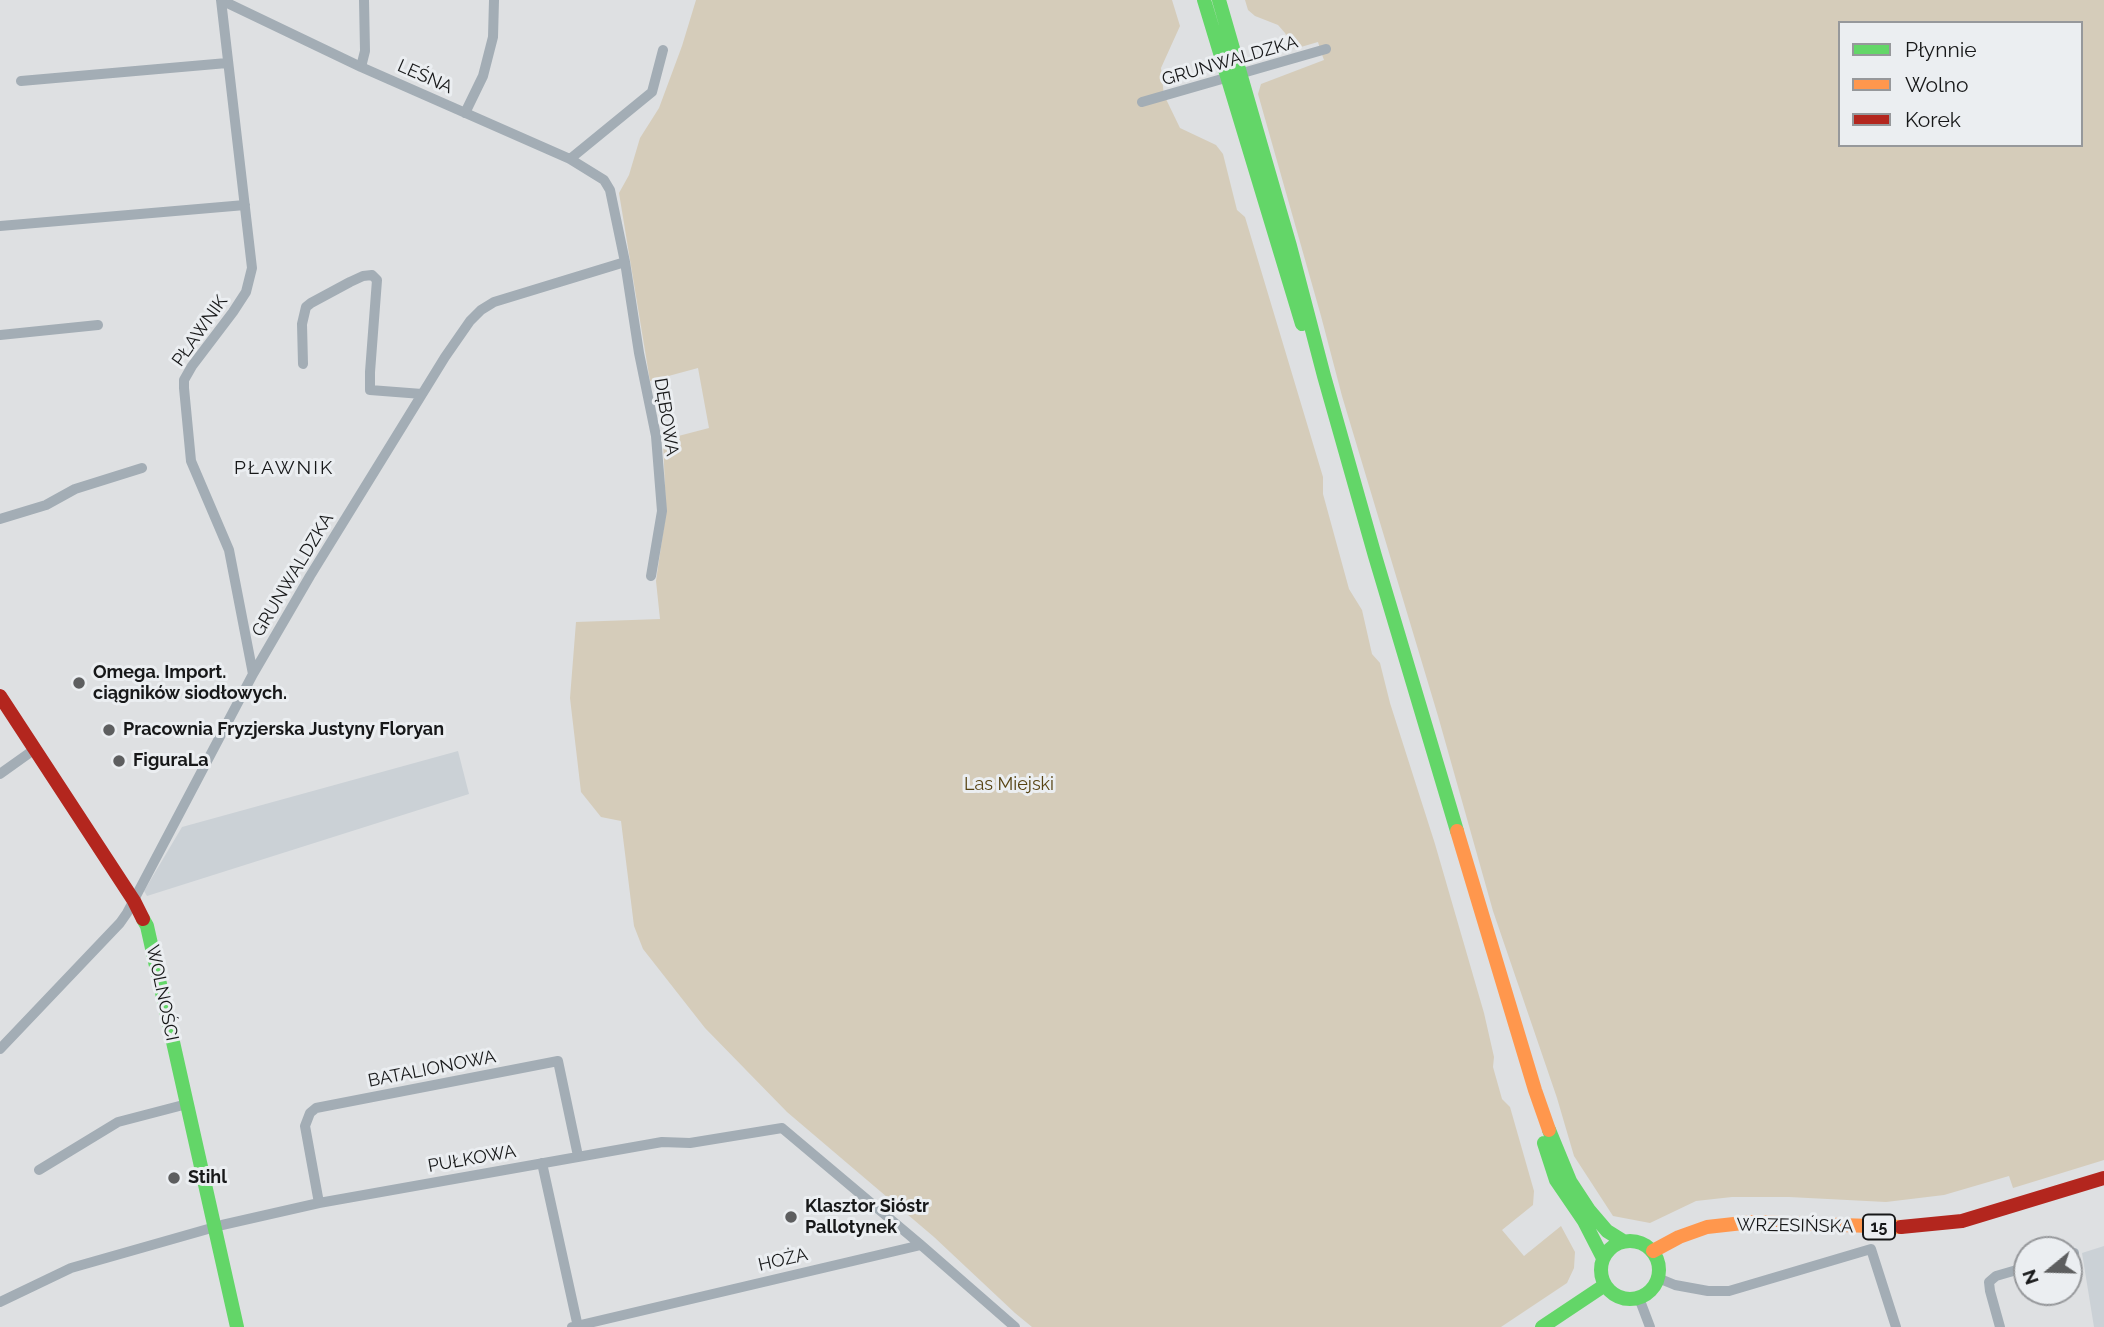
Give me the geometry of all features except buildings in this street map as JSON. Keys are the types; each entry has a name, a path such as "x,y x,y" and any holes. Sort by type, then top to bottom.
{"main road":[{"path":"1204,0 1233,75 1290,246 1375,556 1535,1090 1556,1151 1570,1181 1607,1231 1623,1241"},
{"path":"1219,0 1233,75"},
{"name":"WOLNOŚCI","path":"0,696 134,901 146,926 237,1327"},
{"path":"1535,1090 1546,1151 1556,1180 1584,1222 1603,1258 1602,1277 1605,1285 1620,1297 1639,1298 1654,1286 1658,1278 1659,1268 1653,1251 1644,1244 1623,1241 1615,1245 1603,1258"},
{"name":"WRZESIŃSKA","path":"1653,1251 1679,1237 1707,1227 1752,1222 1909,1227 1962,1221 2104,1178"},
{"path":"1542,1327 1605,1285"}],"street":[{"name":"LEŚNA","path":"221,0 361,67 570,159 604,180 610,190"},
{"name":"PŁAWNIK","path":"221,0 252,261 250,283 233,312 192,366 184,380 184,388 191,461 229,550 253,674"},
{"path":"361,67 365,51 364,0"},
{"path":"465,113 482,76 493,37 494,0"},
{"name":"GRUNWALDZKA","path":"1142,102 1326,49"},
{"path":"570,159 652,92 663,50"},
{"path":"21,81 227,64"},
{"name":"DĘBOWA","path":"610,190 656,436 663,511 651,576"},
{"path":"0,226 245,205"},
{"name":"GRUNWALDZKA","path":"0,1049 120,923 253,674 310,576 470,321 494,302 625,262"},
{"path":"303,364 302,324 306,307 350,282 372,275 377,280 370,390 422,394"},
{"path":"0,335 98,325"},
{"path":"0,519 46,505 75,489 142,468"},
{"path":"0,774 35,749"},
{"name":"BATALIONOWA","path":"319,1203 305,1126 310,1113 316,1108 558,1061 578,1156"},
{"path":"39,1170 118,1122 187,1104"},
{"name":"PUŁKOWA","path":"0,1302 71,1268 215,1227 319,1203 662,1142 690,1143 782,1128 922,1245"},
{"path":"542,1163 576,1327"},
{"path":"922,1245 1016,1327"},
{"name":"HOŻA","path":"576,1327 922,1245"},
{"path":"1658,1278 1675,1285 1708,1291 1728,1291 1871,1249 1896,1327"},
{"path":"2000,1327 1989,1282 1996,1276 2013,1271"},
{"path":"1639,1298 1650,1327"}],"shaded area":[{"path":"458,751 469,794 147,896 144,891 182,827"},
{"path":"2104,1246 2104,1327 2094,1327 2083,1253"}],"green space":[{"name":"Las Miejski","path":"696,0 1172,0 1180,26 1161,68 1164,96 1321,52 1165,97 1180,128 1216,145 1223,154 1237,210 1245,217 1323,477 1323,494 1349,589 1362,610 1372,654 1380,663 1435,844 1484,1013 1494,1057 1493,1067 1502,1099 1510,1107 1534,1191 1533,1205 1502,1230 1524,1256 1561,1226 1575,1252 1574,1268 1567,1283 1501,1327 1032,1327 934,1237 787,1112 705,1028 643,949 634,926 621,821 601,817 581,792 570,698 576,622 660,619 656,581 666,512 663,440 709,428 698,368 650,381 619,193 629,175 640,138 659,108"},
{"path":"1245,0 2104,0 2104,1160 2013,1188 2009,1176 1944,1195 1886,1202 1732,1197 1696,1201 1650,1223 1613,1216 1574,1156 1493,911 1342,396 1258,94 1261,84 1324,60 1318,42 1294,49 1278,25 1255,16 1248,10"}],"traffic: fast":[{"path":"1204,0 1302,324"},
{"path":"1219,0 1375,556 1457,831"},
{"path":"143,919 147,926 237,1327"},
{"path":"1549,1130 1570,1181 1589,1210 1607,1231 1623,1241"},
{"path":"1544,1143 1556,1180 1584,1221 1603,1258"},
{"path":"1630,1241 1641,1243 1654,1254 1659,1270 1657,1281 1646,1294 1630,1299 1619,1297 1606,1286 1601,1270 1603,1259 1614,1246 1630,1241"},
{"path":"1542,1327 1605,1285"}],"traffic: slow":[{"path":"1457,831 1549,1130"},
{"path":"1653,1251 1679,1237 1707,1227 1752,1222 1901,1227"}],"traffic: jam":[{"path":"0,696 134,901 143,919"},
{"path":"1901,1227 1962,1221 2104,1178"}],"place":[{"name":"Omega. Import. ciągników siodłowych.","path":"79,683"},
{"name":"Pracownia Fryzjerska Justyny Floryan","path":"109,730"},
{"name":"FiguraLa","path":"119,761"},
{"name":"Stihl","path":"174,1178"},
{"name":"Klasztor Sióstr Pallotynek","path":"791,1217"}],"district":[{"name":"PŁAWNIK","path":"284,468"}]}
